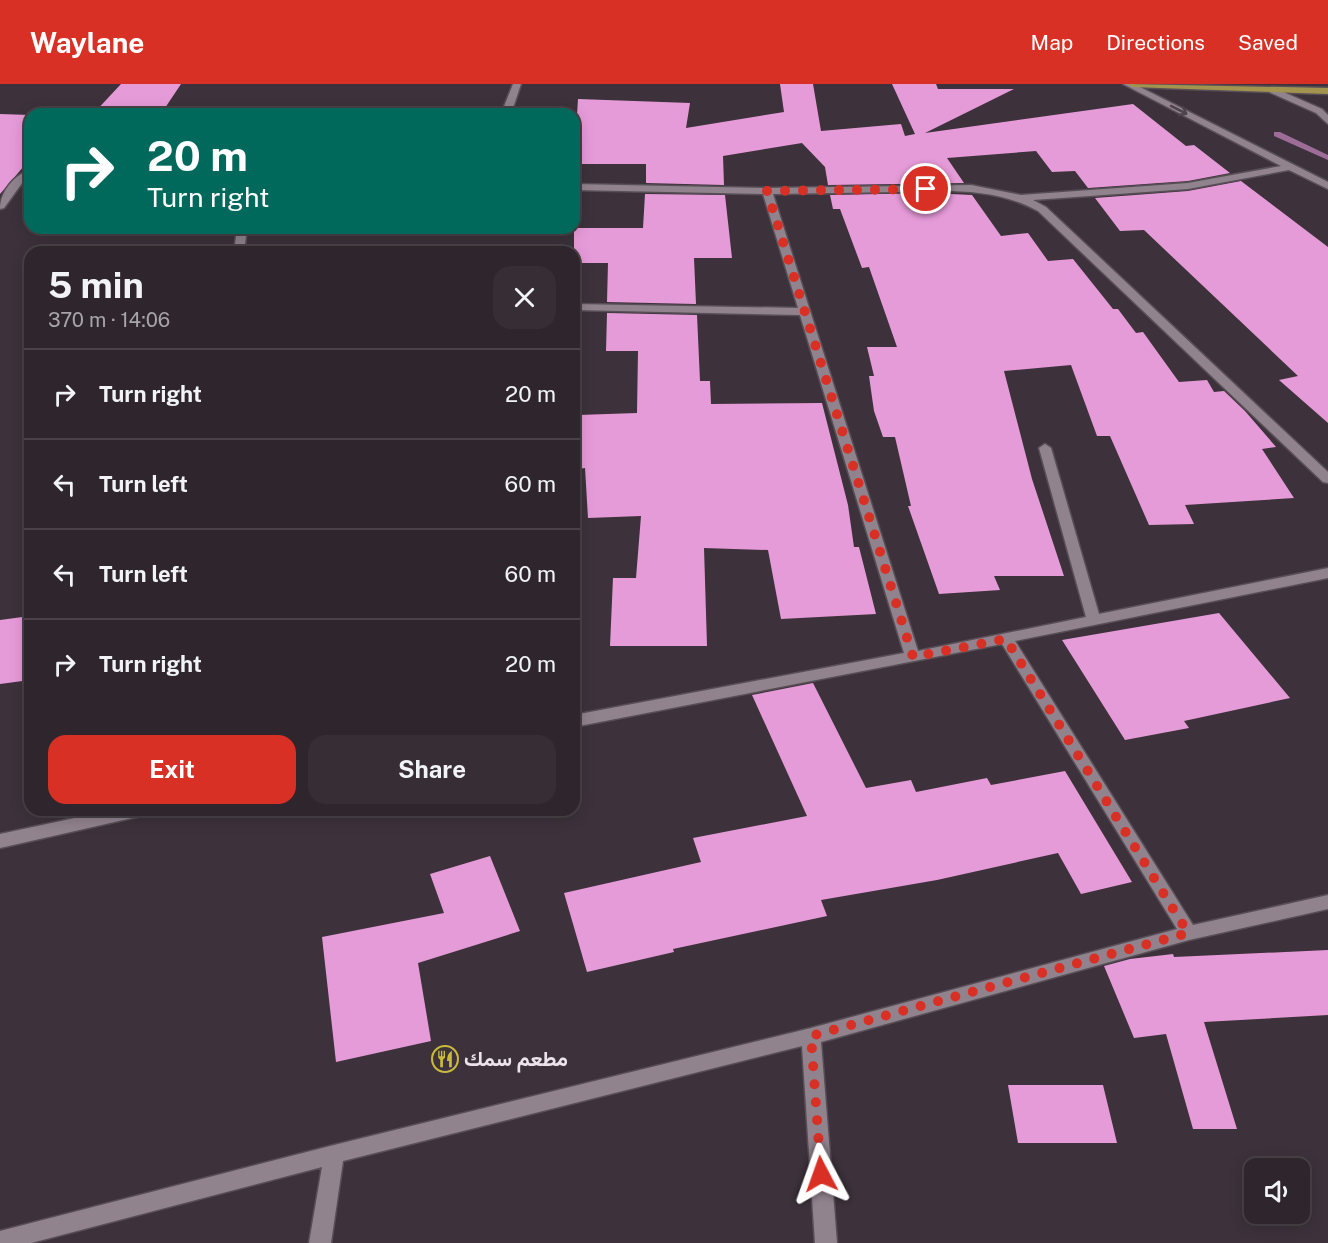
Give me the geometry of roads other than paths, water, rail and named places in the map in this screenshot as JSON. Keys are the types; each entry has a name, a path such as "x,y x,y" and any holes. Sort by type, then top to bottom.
{"main road":[{"path":"1132,84 1328,91"},
{"path":"1248,84 1272,90"}],"street":[{"path":"508,108 517,84"},
{"path":"1126,84 1328,186"},
{"path":"1272,90 1319,111 1328,120"},
{"path":"1022,198 1188,186 1290,167"},
{"path":"0,206 24,176"},
{"path":"580,187 767,191 971,188 997,189 1022,198 1042,209 1328,479"},
{"path":"767,191 913,657"},
{"path":"580,307 804,312"},
{"path":"1045,448 1094,621"},
{"path":"580,719 1006,639 1328,573"},
{"path":"1006,639 1188,933"},
{"path":"0,841 114,816"},
{"path":"0,1241 334,1154 811,1036 1188,933 1328,902"},
{"path":"811,1036 826,1243"},
{"path":"320,1243 334,1154"}],"waterway":[{"path":"1277,134 1328,158"}],"place":[{"name":"مطعم سمك","path":"445,1059"}]}
